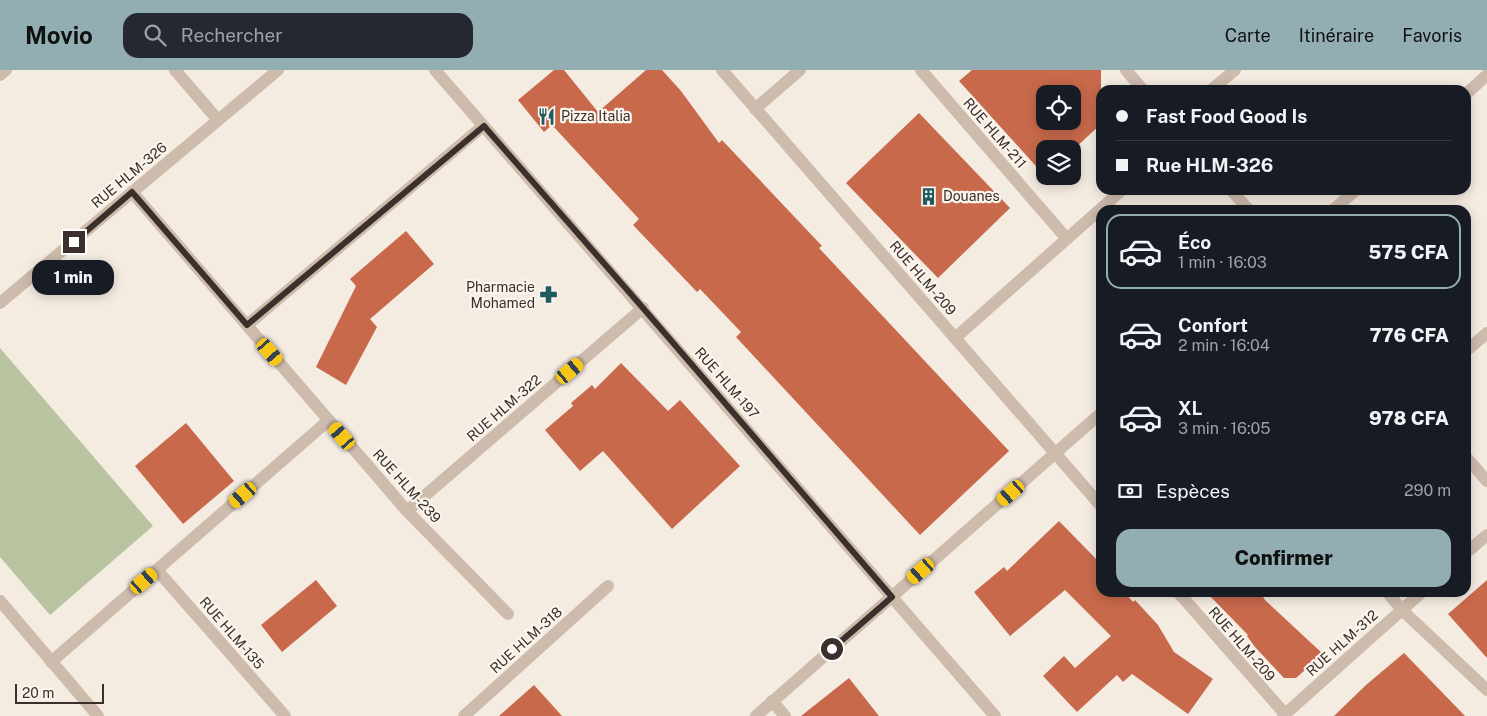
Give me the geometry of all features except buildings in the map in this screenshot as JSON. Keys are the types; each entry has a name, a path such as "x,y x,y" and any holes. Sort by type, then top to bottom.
{"street":[{"path":"0,75 6,70"},
{"path":"175,70 218,120"},
{"name":"RUE HLM-326","path":"0,303 278,70"},
{"name":"RUE HLM-197","path":"436,70 995,716"},
{"name":"RUE HLM-209","path":"722,70 1096,500"},
{"path":"755,109 800,70"},
{"name":"RUE HLM-211","path":"921,70 1067,238"},
{"path":"1126,70 1139,85"},
{"path":"1217,85 1235,70"},
{"path":"1471,89 1485,75"},
{"path":"247,325 484,126"},
{"name":"RUE HLM-239","path":"132,192 407,511 508,614"},
{"path":"1105,205 1116,195"},
{"path":"1236,195 1244,205"},
{"path":"1339,205 1350,195"},
{"path":"956,338 1096,213"},
{"name":"RUE HLM-322","path":"407,511 643,308"},
{"path":"1471,347 1487,333"},
{"path":"756,716 1096,418"},
{"path":"51,662 329,420"},
{"path":"1471,463 1487,481"},
{"path":"1471,549 1487,535"},
{"name":"RUE HLM-135","path":"157,570 285,716"},
{"name":"RUE HLM-318","path":"464,716 608,586"},
{"name":"RUE HLM-209","path":"1182,597 1284,715"},
{"path":"1391,597 1402,610 1487,690"},
{"name":"RUE HLM-312","path":"1284,715 1416,597"},
{"path":"0,601 98,716"},
{"path":"772,701 785,716"}],"green space":[{"path":"0,348 153,526 50,615 0,557"}],"place":[{"name":"Pizza Italia","path":"547,116"},
{"name":"Douanes","path":"929,196"},
{"name":"Pharmacie Mohamed","path":"549,295"}],"route":[{"path":"74,242 132,192 247,325 484,126 892,597 832,649"}]}
